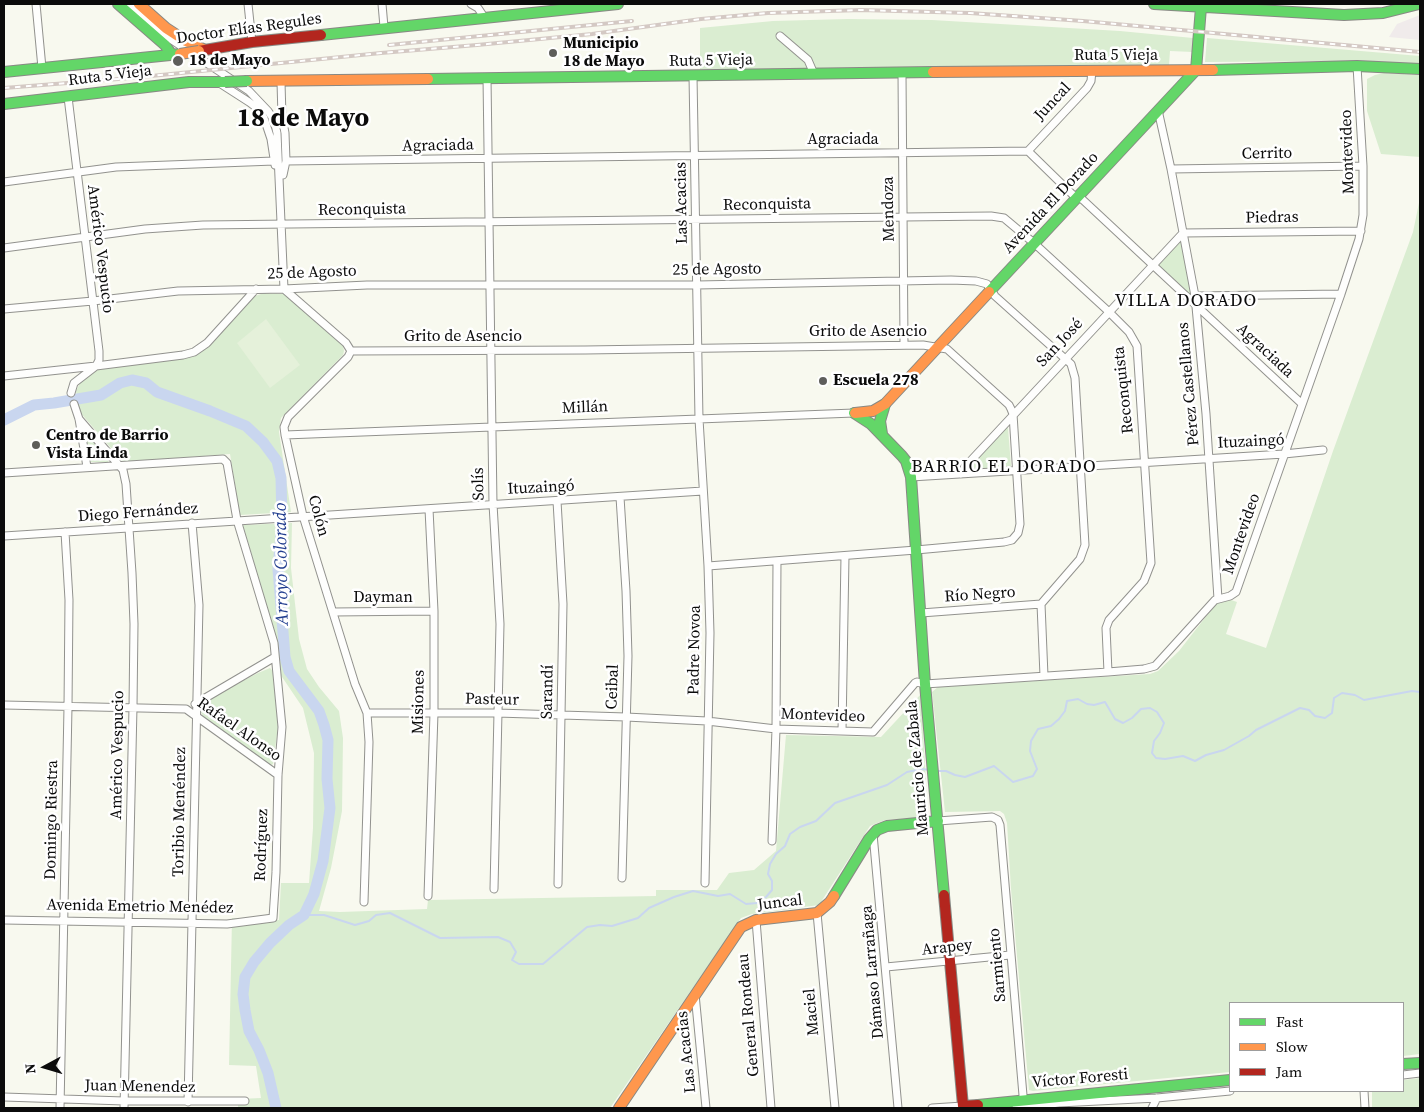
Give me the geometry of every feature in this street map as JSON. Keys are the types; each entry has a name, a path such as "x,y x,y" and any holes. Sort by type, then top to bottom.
{"street":[{"path":"36,4 42,68"},
{"path":"118,4 176,54"},
{"path":"128,4 169,38 249,92 261,102 274,120 277,133 281,185 284,289 346,343 351,351 348,357 288,418 284,427 285,435"},
{"path":"139,4 166,28 202,50"},
{"path":"248,4 252,42"},
{"path":"382,4 384,27"},
{"path":"471,4 478,8 484,17"},
{"name":"Doctor Elías Regules","path":"4,72 176,54 252,42 484,17 535,8 618,4"},
{"path":"1154,4 1231,6 1344,16 1376,14 1400,6 1417,4"},
{"path":"1195,6 1196,70"},
{"path":"780,36 808,60 814,74"},
{"name":"Ruta 5 Vieja","path":"4,104 189,82 1196,70 1357,66 1420,69"},
{"name":"Montevideo","path":"707,721 776,728 873,732 915,683 925,684 1144,670 1155,666 1218,599 1230,596 1236,592 1301,403 1341,294 1361,231 1363,166 1357,66"},
{"name":"Juncal","path":"1028,151 1087,88 1091,81 1092,70"},
{"name":"Avenida El Dorado","path":"885,404 1196,70"},
{"name":"Mendoza","path":"902,73 901,153 904,344"},
{"name":"Las Acacias","path":"694,76 698,419"},
{"name":"Solís","path":"487,78 492,426 500,624 494,889"},
{"path":"222,82 257,108 264,118 271,139 274,161 281,185"},
{"path":"281,82 286,161 281,185"},
{"name":"Américo Vespucio","path":"68,96 100,351 96,366"},
{"name":"Pérez Castellanos","path":"1158,110 1195,296 1206,414 1218,599"},
{"name":"Agraciada","path":"286,161 1028,151 1072,194 1078,197 1301,403"},
{"path":"4,182 116,167 274,161"},
{"name":"Cerrito","path":"1171,169 1363,166"},
{"name":"Reconquista","path":"4,248 145,229 203,225 998,216 1008,220 1108,311 1129,332 1137,346 1151,563 1144,581 1109,620 1106,628 1108,672"},
{"name":"Piedras","path":"1183,233 1361,231"},
{"name":"San José","path":"962,474 964,468 1013,414 1183,233"},
{"name":"25 de Agosto","path":"4,309 178,291 367,285 491,286 951,280 976,281 987,284 995,296 1065,358 1070,364 1075,378 1085,548 1080,559 1041,604"},
{"path":"4,376 96,366 194,352 207,344 256,289"},
{"path":"1195,296 1341,294"},
{"name":"Grito de Asencio","path":"351,351 904,344 938,346 947,349 1009,405 1013,414"},
{"path":"72,394 74,383 96,366"},
{"name":"Américo Vespucio","path":"74,404 79,419 87,467"},
{"path":"873,422 885,404"},
{"name":"Millán","path":"285,435 854,413 873,411 885,404"},
{"path":"873,411 873,422"},
{"name":"Mauricio de Zabala","path":"854,413 873,422 882,436 906,461 911,477 925,684 963,1107"},
{"path":"708,566 846,556 1012,540 1018,533 1020,524 1013,414"},
{"name":"Américo Vespucio","path":"79,419 122,470 126,484 129,528 134,624 124,1104"},
{"name":"Padre Novoa","path":"698,419 708,566 710,633 705,883"},
{"name":"Colón","path":"285,435 303,516 355,684 367,713 370,742 364,902"},
{"name":"Ituzaingó","path":"911,477 1323,450"},
{"name":"Rodríguez","path":"117,464 220,459 227,463 237,520 274,643 280,691 282,727 278,775 274,916"},
{"path":"4,473 117,464"},
{"name":"Ituzaingó","path":"274,518 703,491"},
{"name":"Ceibal","path":"620,496 627,623 622,878"},
{"name":"Sarandí","path":"556,501 563,604 558,884"},
{"name":"Misiones","path":"428,896 434,713 434,611 429,508"},
{"name":"Diego Fernández","path":"4,536 274,518"},
{"name":"Toribio Menéndez","path":"188,1102 199,605 192,523"},
{"name":"Domingo Riestra","path":"60,1108 68,706 68,600 65,532"},
{"path":"842,731 846,556"},
{"path":"772,841 776,728 777,561"},
{"path":"1041,604 1044,676"},
{"name":"Río Negro","path":"921,613 1041,604"},
{"name":"Dayman","path":"333,612 434,611"},
{"path":"186,709 275,657"},
{"name":"Rafael Alonso","path":"4,705 186,709 278,775"},
{"name":"Pasteur","path":"367,713 497,713 707,721"},
{"name":"Sarmiento","path":"938,822 992,817 998,820 1001,834 1024,1103"},
{"path":"873,834 882,827 938,822"},
{"name":"Juncal","path":"619,1108 737,930 746,923 756,920 817,913 830,902 873,834"},
{"name":"Dámaso Larrañaga","path":"873,834 898,1108"},
{"name":"Maciel","path":"817,913 835,1108"},
{"name":"Avenida Emetrio Menédez","path":"4,920 227,924 272,919 274,916"},
{"name":"General Rondeau","path":"756,920 771,1108"},
{"name":"Arapey","path":"886,968 1010,955"},
{"name":"Las Acacias","path":"695,993 706,1108"},
{"path":"1404,1064 1420,1063"},
{"path":"1404,1075 1420,1073"},
{"name":"Víctor Foresti","path":"932,1108 1024,1103 1229,1080"},
{"name":"Víctor Foresti","path":"1016,1108 1024,1103 1157,1098 1229,1091"},
{"path":"1364,1092 1365,1108"},
{"name":"Juan Menendez","path":"4,1097 124,1104 245,1101"},
{"path":"1152,1108 1157,1098"}],"shaded area":[{"path":"1420,15 1420,40 1389,37 1397,24"}],"green space":[{"path":"848,19 932,20 1120,31 1193,38 1193,52 1170,51 1169,65 700,74 700,28 773,21"},
{"path":"1207,38 1420,56 1420,65 1362,61 1205,62"},
{"path":"1384,73 1420,75 1420,157 1381,154 1367,111 1367,79"},
{"path":"1420,198 1420,1054 1404,1056 1404,1002 1229,1002 1229,1072 1029,1090 1007,823 1004,814 1000,811 945,812 932,692 938,687 1150,674 1158,671 1179,651 1215,605 1219,602 1231,600 1237,602 1226,634 1266,648 1333,451 1413,232"},
{"path":"1181,242 1191,295 1158,263"},
{"path":"264,293 284,294 343,346 344,351 343,355 281,418 279,432 291,512 240,515 230,454 123,462 78,410 76,391 80,383 98,368 185,358 196,354 207,348 255,296"},
{"path":"266,319 300,365 270,388 237,343"},
{"path":"1006,427 1008,428 1011,466 973,469 972,466"},
{"path":"85,436 88,436 109,460 108,462 91,462"},
{"path":"292,523 291,568 299,639 307,669 339,711 343,738 342,811 331,868 319,911 427,909 428,900 656,896 656,890 717,890 729,873 754,870 776,851 786,735 881,737 921,694 928,817 885,820 870,826 819,905 752,914 741,918 610,1108 238,1108 238,1099 261,1098 256,1066 229,1065 232,918 279,920 281,883 309,883 313,828 314,753 303,708 280,674 275,634 243,525"},
{"path":"270,668 273,671 278,727 273,764 269,766 203,716 200,710 207,699"},
{"path":"1420,1078 1420,1108 1372,1108 1372,1092 1404,1092 1404,1080"}],"waterway":[{"name":"Arroyo Colorado","path":"4,420 34,405 101,395 120,383 132,380 146,383 157,392 246,426 263,442 277,461 281,478 282,521 278,569 285,657 289,671 319,711 324,725 328,740 327,779 330,808 323,861 314,894 304,915 289,925 270,943 254,962 245,977 243,994 249,1031 268,1073 276,1108"},
{"path":"938,771 946,771 965,777 994,766 1013,782 1033,776 1037,769 1030,751 1031,741 1038,729 1051,726 1065,711 1067,701 1078,699 1087,704 1094,705 1105,702 1115,719 1123,723 1132,718 1141,709 1150,708 1157,712 1164,723 1154,741 1152,753 1156,758 1165,759 1183,756 1195,761 1206,755 1224,750 1256,730 1300,708 1309,710 1315,716 1325,718 1332,713 1334,698 1342,693 1355,695 1364,700 1412,691 1420,692"},
{"path":"304,915 324,915 355,925 369,921 376,915 390,913 440,938 498,937 510,942 516,952 512,960 519,964 543,964 587,927 612,926 638,918 649,908 693,891 718,896 730,894 746,904 757,903 772,890 772,881 768,874 770,864 776,854 785,846 790,834 800,827 816,821 835,803 887,785 907,772 922,769 930,770"}],"railway":[{"path":"4,88 131,78 592,34 701,19 768,13 861,10 970,13 1083,21 1420,52"},
{"path":"389,45 632,21"}],"traffic: fast":[{"path":"118,4 165,45 172,55"},
{"path":"321,35 618,4"},
{"path":"1154,4 1344,15 1383,13 1419,4"},
{"path":"989,292 1196,70 1201,7"},
{"path":"4,72 180,54"},
{"path":"1213,70 1357,66 1420,69"},
{"path":"428,79 933,72"},
{"path":"225,82 247,81"},
{"path":"4,104 189,82 225,82"},
{"path":"882,434 880,421 885,404"},
{"path":"854,413 871,424 902,456 906,461 911,477 925,684 944,895"},
{"path":"834,896 869,839 877,830 887,826 938,821"},
{"path":"1404,1064 1420,1063"},
{"path":"978,1105 1229,1080"}],"traffic: slow":[{"path":"139,4 166,28 205,50"},
{"path":"180,54 199,51"},
{"path":"933,72 1213,70"},
{"path":"247,81 428,79"},
{"path":"855,413 873,411 885,404 989,292"},
{"path":"619,1108 741,927 756,920 817,913 834,896"}],"traffic: jam":[{"path":"199,51 252,42 321,35"},
{"path":"944,895 963,1106 978,1105"}],"place":[{"name":"Municipio 18 de Mayo","path":"553,53"},
{"name":"18 de Mayo","path":"178,61"},
{"name":"Escuela 278","path":"823,381"},
{"name":"Centro de Barrio Vista Linda","path":"36,445"}],"district":[{"name":"18 de Mayo","path":"303,119"},
{"name":"VILLA DORADO","path":"1186,301"},
{"name":"BARRIO EL DORADO","path":"1004,467"}]}
